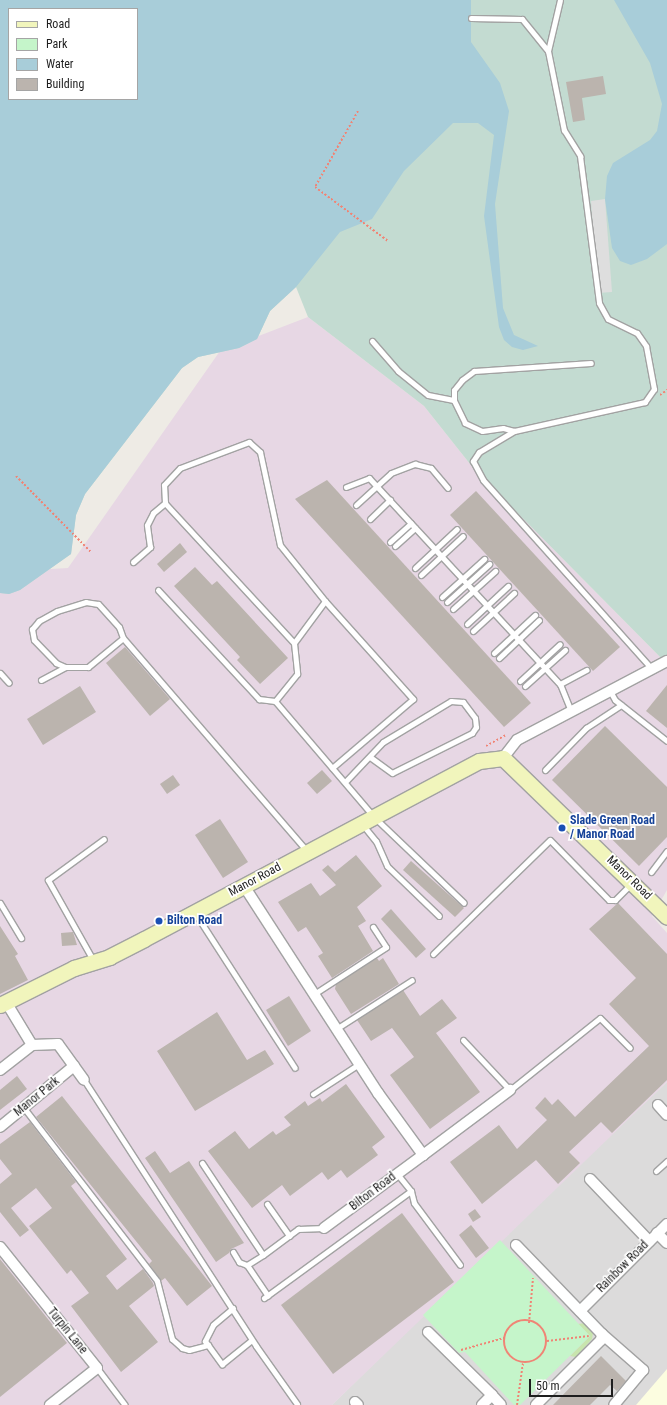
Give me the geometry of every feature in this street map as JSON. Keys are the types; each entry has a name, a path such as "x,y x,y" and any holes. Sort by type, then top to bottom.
{"street":[{"path":"503,758 518,740 667,661"},
{"name":"Manor Road","path":"32,1045 3,1003 94,961 109,956 479,761 503,758 667,916"},
{"path":"244,886 359,1064 423,1155"},
{"path":"0,1070 32,1045 58,1044 84,1080"},
{"name":"Manor Park","path":"0,1127 74,1066"},
{"name":"Bilton Road","path":"324,1228 510,1090"},
{"path":"658,1105 667,1115"},
{"path":"590,1179 649,1241"},
{"name":"Rainbow Road","path":"580,1311 667,1224"},
{"path":"657,1233 667,1243"},
{"path":"516,1245 602,1334 643,1370 614,1405"},
{"name":"Turpin Lane","path":"0,1247 97,1368"},
{"path":"428,1332 501,1405"},
{"path":"536,1405 601,1340 602,1334"},
{"path":"50,1405 97,1368"},
{"path":"482,1405 492,1395"}],"lane":[{"path":"560,0 548,51 564,130 580,156 599,303 608,319 637,333 646,346 654,389 645,402 514,431 474,457 483,480 652,669"},
{"path":"471,18 522,19 548,51"},
{"path":"372,341 398,371 428,395 454,400"},
{"path":"514,431 503,428 482,431 465,424 454,400 454,390 474,371 591,363"},
{"path":"275,701 297,674 294,643 165,502 164,485 180,468 249,442 260,452 280,545 325,601 413,699 332,768"},
{"path":"356,505 391,473 415,464 431,468 448,488"},
{"path":"346,487 366,477 377,486 560,684 571,711"},
{"path":"370,520 390,500"},
{"path":"133,562 150,547 147,525 153,513 165,502"},
{"path":"390,542 411,523"},
{"path":"395,546 415,528"},
{"path":"415,568 457,530"},
{"path":"421,575 463,536"},
{"path":"442,597 484,559"},
{"path":"447,602 489,564"},
{"path":"454,609 495,571"},
{"path":"467,624 508,586"},
{"path":"158,590 259,699 275,701 345,782 368,820 387,866 439,916"},
{"path":"473,631 514,593"},
{"path":"294,643 325,601"},
{"path":"123,638 88,667 65,667 56,663 34,640 32,629 39,621 57,611 86,602 98,604 119,627 123,638 307,852"},
{"path":"494,653 534,615"},
{"path":"499,658 539,620"},
{"path":"520,681 560,644"},
{"path":"525,686 565,650"},
{"path":"41,680 65,667"},
{"path":"560,684 586,670"},
{"path":"0,673 9,683"},
{"path":"610,691 621,705 667,741"},
{"path":"345,782 383,742 451,701 463,702 477,723 472,733 392,773 370,757"},
{"path":"545,770 586,728 621,705"},
{"path":"368,820 464,903"},
{"path":"94,961 48,880 104,839"},
{"path":"433,954 550,840 609,900 615,900 633,882"},
{"path":"651,872 667,850"},
{"path":"0,903 21,938"},
{"path":"195,912 295,1068"},
{"path":"314,994 386,947 373,927"},
{"path":"336,1029 412,980"},
{"path":"463,1040 510,1090 600,1018 630,1048"},
{"path":"313,1094 359,1064"},
{"path":"84,1080 233,1308 252,1340 297,1404"},
{"path":"24,1108 157,1281 172,1339 182,1348 189,1350 208,1345"},
{"path":"656,1171 667,1161"},
{"path":"202,1163 263,1254"},
{"path":"397,1174 411,1191 414,1203 460,1265"},
{"path":"233,1252 239,1262 247,1265 266,1297 411,1191"},
{"path":"267,1204 289,1236"},
{"path":"247,1265 289,1236 305,1227 324,1228"},
{"path":"233,1308 213,1325 205,1341 222,1364 252,1340"},
{"path":"97,1368 125,1405"}],"path":[{"path":"358,111 315,187 388,241"},
{"path":"663,394 667,390"},
{"path":"16,476 91,552"},
{"path":"530,1321 534,1264"},
{"path":"450,1353 504,1338 514,1323 530,1321 541,1327 547,1341 540,1356 523,1362"},
{"path":"547,1341 602,1334"},
{"path":"504,1338 508,1353 523,1362"},
{"path":"517,1405 523,1362"}],"shaded area":[{"path":"319,0 667,0 667,664 474,469 424,406 308,317 296,287 270,311 257,339 239,348 198,357 182,368 85,494 76,515 71,554 20,590 9,594 0,593"},
{"path":"605,199 612,292 598,293 591,201"},
{"path":"308,317 424,406 474,469 667,664 667,890 652,916 667,933 667,1082 332,1405 0,1405 0,572 68,568 220,351"},
{"path":"667,1082 667,1405 332,1405 500,1240"},
{"path":"667,1369 667,1405 636,1405"}],"green space":[{"path":"500,1240 590,1336 520,1405 514,1405 465,1352 459,1353 423,1315"},
{"path":"585,1323 593,1333 592,1339 576,1357 570,1356 590,1336 578,1324"}],"water":[{"path":"0,0 471,0 471,42 500,83 509,111 495,204 503,308 514,335 538,346 523,350 512,347 504,340 499,327 484,216 494,135 478,123 453,123 404,171 372,219 340,232 296,287 270,311 257,339 239,348 198,357 182,368 85,494 76,515 71,554 20,590 9,594 0,593"},
{"path":"614,0 667,0 667,244 647,259 631,265 620,261 612,248 605,199 607,176 613,163 650,140 657,131 662,104 650,63"}],"building":[{"path":"603,76 606,94 582,98 585,120 573,122 566,82"},
{"path":"327,480 531,703 504,727 295,499"},
{"path":"476,491 620,647 593,671 450,515"},
{"path":"180,543 187,552 164,572 157,564"},
{"path":"195,567 212,585 217,581 288,658 260,684 237,660 240,657 174,586"},
{"path":"125,647 170,699 150,716 106,663"},
{"path":"667,685 667,728 646,711"},
{"path":"80,686 96,712 43,745 27,719"},
{"path":"605,726 667,787 667,837 639,866 552,780"},
{"path":"322,770 332,781 317,794 307,783"},
{"path":"173,775 180,785 167,794 160,784"},
{"path":"220,819 248,862 223,878 195,835"},
{"path":"356,855 382,886 357,907 366,921 358,926 373,951 332,978 318,956 323,953 306,927 298,932 278,902 311,883 320,896 336,885 322,870 328,865 335,872"},
{"path":"411,861 464,908 455,917 403,870"},
{"path":"618,903 667,954 667,1080 612,1133 601,1122 569,1152 580,1163 558,1184 536,1160 482,1204 450,1162 499,1125 517,1149 547,1120 535,1108 545,1097 552,1105 558,1099 575,1117 649,1046 609,1004 636,978 589,929"},
{"path":"391,909 426,949 416,958 381,919"},
{"path":"0,926 18,954 15,956 28,980 0,994"},
{"path":"73,932 77,945 62,946 61,933"},
{"path":"377,958 379,961 383,958 399,984 351,1014 335,989 336,984"},
{"path":"403,990 420,1016 442,999 457,1018 436,1033 480,1092 430,1129 390,1075 414,1057 392,1028 371,1041 357,1020"},
{"path":"289,996 311,1031 288,1046 266,1010"},
{"path":"217,1012 247,1060 265,1050 274,1064 195,1111 157,1051"},
{"path":"17,1076 27,1089 0,1110 0,1090"},
{"path":"346,1084 385,1137 372,1147 378,1155 347,1178 341,1170 328,1180 322,1172 290,1196 282,1185 252,1208 208,1151 235,1131 249,1149 273,1131 276,1135 291,1125 284,1117 305,1101 308,1106 320,1098 322,1102"},
{"path":"62,1096 212,1286 187,1306 165,1278 161,1281 149,1264 152,1261 36,1117"},
{"path":"30,1122 76,1182 71,1186 127,1259 106,1276 117,1290 143,1269 153,1283 154,1286 129,1306 158,1342 121,1372 71,1306 89,1293 71,1270 67,1274 29,1226 52,1208 36,1188 11,1208 29,1230 20,1237 0,1212 0,1184 12,1174 0,1159 0,1144"},
{"path":"155,1151 170,1173 189,1161 244,1243 231,1249 229,1253 216,1262 145,1158"},
{"path":"475,1209 481,1217 473,1222 468,1214"},
{"path":"402,1213 454,1282 333,1374 281,1305"},
{"path":"471,1225 489,1248 476,1258 459,1235"},
{"path":"0,1259 67,1343 0,1397"},
{"path":"601,1356 626,1381 617,1391 610,1385 590,1405 553,1405"}],"place":[{"name":"Slade Green Road / Manor Road","path":"562,828"},
{"name":"Bilton Road","path":"159,921"}]}
